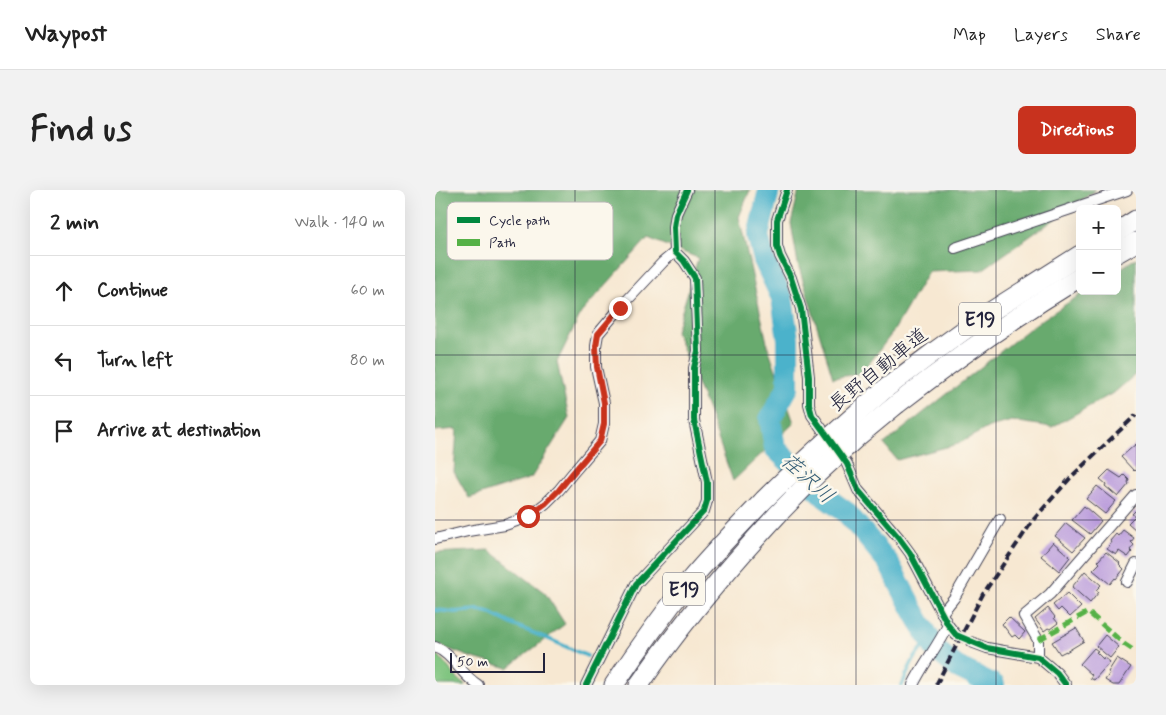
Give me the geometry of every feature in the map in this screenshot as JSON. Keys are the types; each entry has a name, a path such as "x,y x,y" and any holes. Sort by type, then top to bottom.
{"highway":[{"path":"1121,229 1136,220"},
{"path":"1121,251 1136,242"},
{"name":"長野自動車道","path":"639,685 674,635 744,551 817,474 857,437 891,397 984,316 1076,258"},
{"name":"長野自動車道","path":"614,685 658,622 692,578 764,500 832,435 891,397 944,367 995,331 1076,280"}],"street":[{"path":"586,685 636,584 704,512 707,501 707,482 694,420 694,368 698,351 695,278 684,261 675,252 674,227 676,214 687,190"},
{"path":"787,190 777,220 777,246 791,278 801,309 809,377 809,404 813,415 847,464 857,490 910,553 942,613 946,628 956,635"},
{"path":"955,248 1127,190"},
{"path":"435,539 505,525 528,516 546,503 559,490 600,441 604,424 604,403 597,367 596,346 598,334 663,262 675,252"},
{"path":"1038,657 1038,640 1024,616 1050,594 1136,495"},
{"path":"942,613 954,598 1000,519"},
{"path":"1127,582 1136,564"},
{"path":"913,685 919,671 946,628"},
{"path":"971,642 987,648 1038,657 1057,673 1066,685"},
{"path":"435,647 448,655 472,682 478,685"}],"green space":[{"path":"435,190 750,190 739,217 768,347 794,423 733,481 709,413 676,331 698,258 648,238 581,313 557,362 569,418 531,478 469,498 454,472 457,429 435,431"},
{"path":"799,190 1096,190 982,270 928,272 893,332 862,373 833,378 798,264 791,223"},
{"path":"1136,258 1136,374 1115,392 1052,427 1012,421 989,427 958,444 897,460 884,444 1034,325 1080,295 1121,295 1121,268"},
{"path":"489,550 545,593 565,624 508,668 435,644 435,553"},
{"path":"435,655 439,656 457,678 466,685 435,685"}],"building":[{"path":"1136,444 1136,471 1134,471 1121,457"},
{"path":"1109,470 1121,478 1124,475 1129,480 1129,484 1118,497 1100,479"},
{"path":"1097,486 1116,501 1105,514 1086,499"},
{"path":"1084,506 1101,521 1090,534 1072,520"},
{"path":"1136,510 1136,530 1128,523 1135,516 1132,514"},
{"path":"1066,523 1085,538 1073,551 1055,536"},
{"path":"1123,530 1134,538 1131,542 1134,545 1130,550 1132,552 1128,557 1119,551 1116,555 1107,549 1112,542 1110,541"},
{"path":"1053,542 1070,557 1059,571 1041,556"},
{"path":"1106,552 1120,563 1124,569 1110,584 1093,570 1100,563 1098,561"},
{"path":"1085,571 1101,585 1096,590 1099,592 1090,603 1072,587"},
{"path":"1067,593 1081,607 1070,617 1061,608 1058,611 1053,605"},
{"path":"1048,608 1058,623 1044,631 1035,619"},
{"path":"1009,617 1025,632 1019,639 1015,635 1012,637 1002,624"},
{"path":"1076,628 1084,641 1060,654 1052,642"},
{"path":"1105,635 1119,647 1110,658 1096,646"},
{"path":"1094,648 1103,659 1104,657 1110,662 1094,680 1090,678 1092,675 1080,664"},
{"path":"1117,658 1131,667 1119,685 1113,685 1105,680"}],"waterway":[{"name":"荏沢川","path":"769,190 758,236 764,260 782,298 788,339 788,387 770,419 775,448 825,497 846,512 888,562 936,650 957,667 994,685"},
{"path":"435,610 455,612 479,610 488,612 587,656"},
{"path":"902,685 916,656 930,641"}],"tunnel":[{"path":"956,635 971,642"}],"railway":[{"path":"936,685 983,594 1034,519 1072,476 1136,415"}],"marked path":[{"path":"1038,640 1088,612 1124,644 1136,652"}],"cycle path":[{"path":"586,685 636,584 704,511 707,501 707,482 694,420 694,368 698,351 695,278 684,261 675,252 674,227 676,214 687,190"},
{"path":"787,190 777,220 777,246 791,278 801,309 809,377 809,404 812,415 847,464 858,490 910,553 948,625 956,635 987,648 1038,657 1057,673 1066,685"}],"route":[{"path":"528,516 546,503 559,490 600,441 604,424 604,403 597,367 596,346 598,334 620,308"}]}
